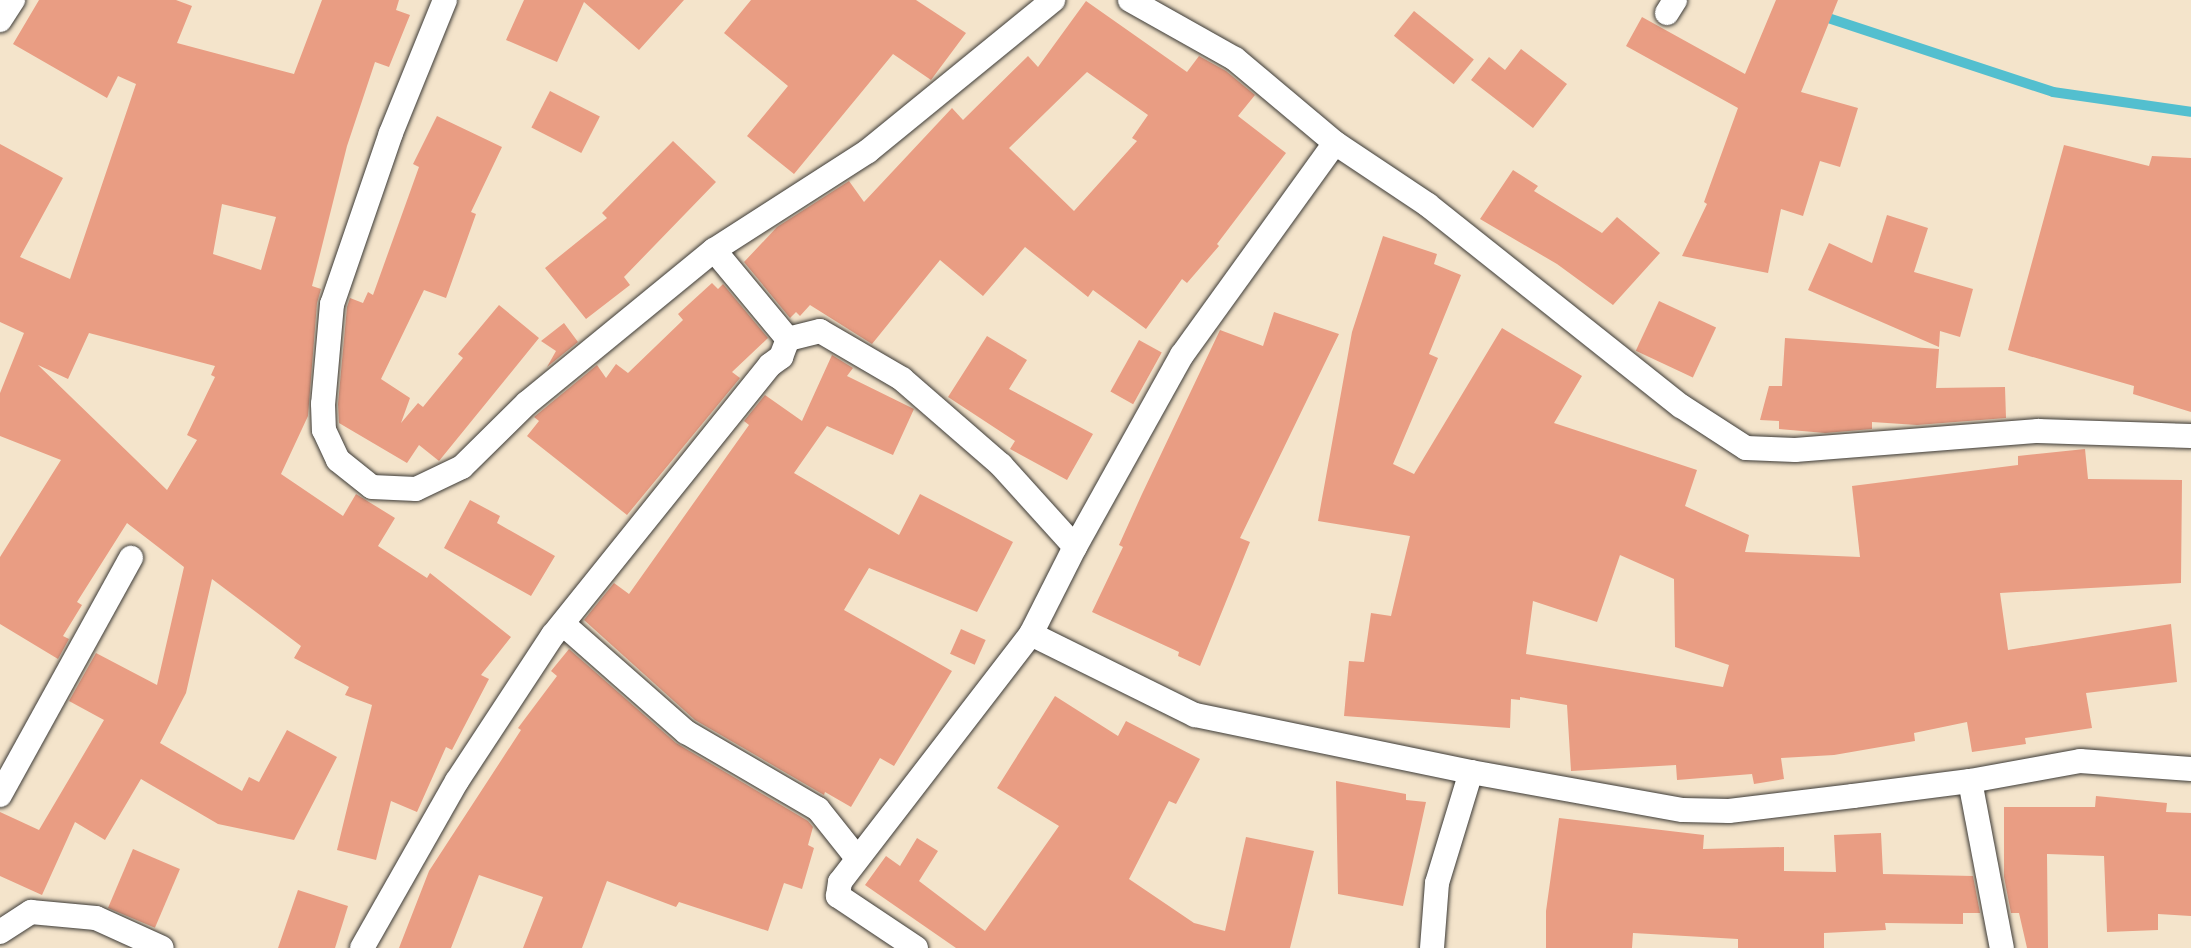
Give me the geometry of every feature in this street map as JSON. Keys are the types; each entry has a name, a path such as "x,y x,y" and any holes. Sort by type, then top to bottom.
{"street":[{"path":"0,20 13,0"},
{"path":"445,0 391,133 332,304 323,404 324,430 338,460 372,487 416,489 462,467 527,403 714,250 868,151 1053,0"},
{"path":"1130,0 1235,59 1335,143 1428,205 1681,406 1746,448 1795,450 2038,431 2191,436"},
{"path":"916,948 838,896 840,882 1031,634 1075,547 1182,355 1335,143"},
{"path":"714,250 788,339"},
{"path":"788,339 820,331 902,379 1001,465 1075,547"},
{"path":"362,948 457,781 563,624 770,365 781,357 788,339"},
{"path":"0,795 131,558"},
{"path":"563,624 686,732 818,809 857,858"},
{"path":"1031,634 1195,715 1471,772 1698,810 1729,811 1970,781 2080,761 2191,769"},
{"path":"1432,948 1437,883 1471,772"},
{"path":"1970,781 2002,948"},
{"path":"0,932 31,912 96,918 162,948"},
{"path":"0,938 11,948"}],"building":[{"path":"39,0 176,0 192,6 177,43 294,74 322,0 399,0 396,10 410,15 389,67 375,62 347,146 312,286 321,289 317,303 308,416 281,474 343,516 356,494 395,518 378,546 427,578 430,573 511,637 481,675 489,679 452,750 446,747 417,812 391,801 376,860 337,850 372,705 345,695 349,687 294,658 301,646 212,579 186,693 160,743 242,791 249,777 259,782 287,730 337,757 294,840 218,824 141,779 105,840 75,822 42,895 0,876 0,812 39,830 104,720 69,701 96,653 157,685 184,567 127,523 77,602 82,605 63,636 69,639 58,659 0,624 0,557 61,460 0,436 0,393 24,333 0,322 0,144 63,178 20,257 70,279 136,84 118,76 107,98 13,44","holes":["222,204 276,217 261,270 213,254","89,333 215,366 211,375 215,377 187,435 197,440 167,490 38,365 68,379"]},
{"path":"524,0 684,0 639,50 584,2 557,62 506,40"},
{"path":"751,0 916,0 966,33 931,80 893,54 794,174 747,136 788,86 724,33"},
{"path":"1776,0 1838,0 1801,92 1858,108 1840,167 1820,161 1803,216 1781,209 1768,273 1682,256 1707,204 1704,202 1738,108 1626,46 1642,17 1745,74"},
{"path":"1086,1 1187,72 1199,56 1226,71 1255,95 1238,116 1286,153 1217,244 1219,246 1187,283 1182,279 1146,329 1093,290 1088,297 1025,247 983,296 940,260 872,344 810,305 800,316 796,312 790,318 744,262 777,227 849,181 864,202 952,108 963,120 1028,56 1038,67","holes":["1087,72 1148,115 1132,138 1137,141 1074,211 1009,148"]},
{"path":"1414,11 1474,59 1454,84 1394,36"},
{"path":"1521,49 1567,84 1533,128 1471,80 1489,57 1505,70"},
{"path":"550,91 600,116 581,153 531,128"},
{"path":"437,116 502,147 471,212 476,214 446,298 424,290 381,379 410,398 401,423 418,403 423,407 463,358 458,354 499,305 539,338 439,461 419,445 407,463 339,423 338,404 350,298 363,303 368,292 373,295 419,167 413,164"},
{"path":"673,141 716,182 624,277 630,285 586,319 545,268 607,218 602,213"},
{"path":"2064,145 2149,166 2152,156 2191,158 2191,412 2133,394 2134,386 2008,350"},
{"path":"1513,170 1538,186 1534,191 1602,233 1617,217 1660,253 1613,305 1557,264 1480,219"},
{"path":"1887,215 1928,228 1914,272 1973,289 1960,337 1940,331 1939,347 1808,290 1829,243 1872,263"},
{"path":"1383,236 1437,254 1434,264 1461,275 1429,354 1438,358 1393,464 1414,474 1502,328 1582,376 1554,423 1697,470 1685,506 1749,535 1745,552 1860,557 1852,486 2018,465 2018,456 2085,449 2088,479 2182,480 2181,583 2000,593 2008,650 2171,624 2177,682 2086,693 2092,728 2025,738 2026,744 1972,752 1967,722 1914,733 1915,741 1834,755 1781,758 1784,779 1754,784 1752,774 1677,780 1676,765 1571,771 1567,705 1520,697 1520,700 1511,699 1510,728 1344,716 1349,661 1364,662 1371,613 1391,616 1410,536 1318,521 1352,332","holes":["1620,555 1674,579 1675,647 1729,665 1723,687 1526,654 1533,601 1597,622"]},
{"path":"712,283 718,289 723,284 768,338 732,372 740,378 627,515 527,436 539,421 534,417 597,365 606,378 616,364 628,373 683,320 678,314"},
{"path":"1659,301 1716,328 1693,377 1636,351"},
{"path":"1274,312 1339,334 1240,538 1250,542 1200,666 1178,656 1179,652 1092,612 1123,547 1119,545 1142,494 1220,330 1263,346"},
{"path":"564,323 578,342 547,367 556,351 541,341"},
{"path":"987,336 1027,360 1009,389 1093,434 1067,480 1010,449 1015,441 948,397"},
{"path":"1785,338 1939,349 1936,388 2005,387 2006,418 1917,425 1872,422 1872,429 1825,433 1779,429 1779,421 1760,420 1769,386 1782,386"},
{"path":"1139,340 1162,353 1133,404 1110,392"},
{"path":"832,355 853,368 847,376 914,409 893,455 827,426 794,473 899,535 920,494 1013,542 977,612 869,568 844,610 952,671 894,766 880,758 851,807 825,792 824,795 695,720 584,620 614,583 629,594 749,425 744,421 765,395 802,421"},
{"path":"470,500 500,516 497,523 555,556 531,596 444,548"},
{"path":"961,629 986,640 975,665 950,654"},
{"path":"569,649 676,743 808,821 813,827 808,845 814,848 802,889 784,883 768,931 679,902 676,907 607,881 582,948 523,948 543,897 479,875 451,948 399,948 429,871 521,730 518,728 557,676 551,671"},
{"path":"1055,696 1118,736 1126,721 1200,759 1176,804 1169,801 1129,879 1194,923 1225,931 1246,837 1314,851 1290,948 956,948 865,885 886,856 900,866 917,838 938,851 919,881 985,931 1059,826 997,788"},
{"path":"1336,781 1406,794 1406,800 1426,802 1403,906 1338,894"},
{"path":"2096,796 2167,803 2166,812 2191,813 2191,916 2158,914 2158,930 2107,932 2104,856 2047,854 2048,948 2027,948 2019,913 2011,913 2004,877 2004,807 2095,807"},
{"path":"1559,818 1704,835 1703,849 1784,847 1784,871 1836,872 1834,835 1881,833 1883,874 1973,876 1980,913 1963,913 1963,924 1885,923 1886,930 1824,933 1824,948 1738,948 1738,939 1633,933 1632,948 1546,948 1546,911"},
{"path":"133,849 180,869 155,928 108,908"},
{"path":"298,890 348,906 335,948 278,948"}],"waterway":[{"path":"1819,15 2053,92 2191,112"}]}
